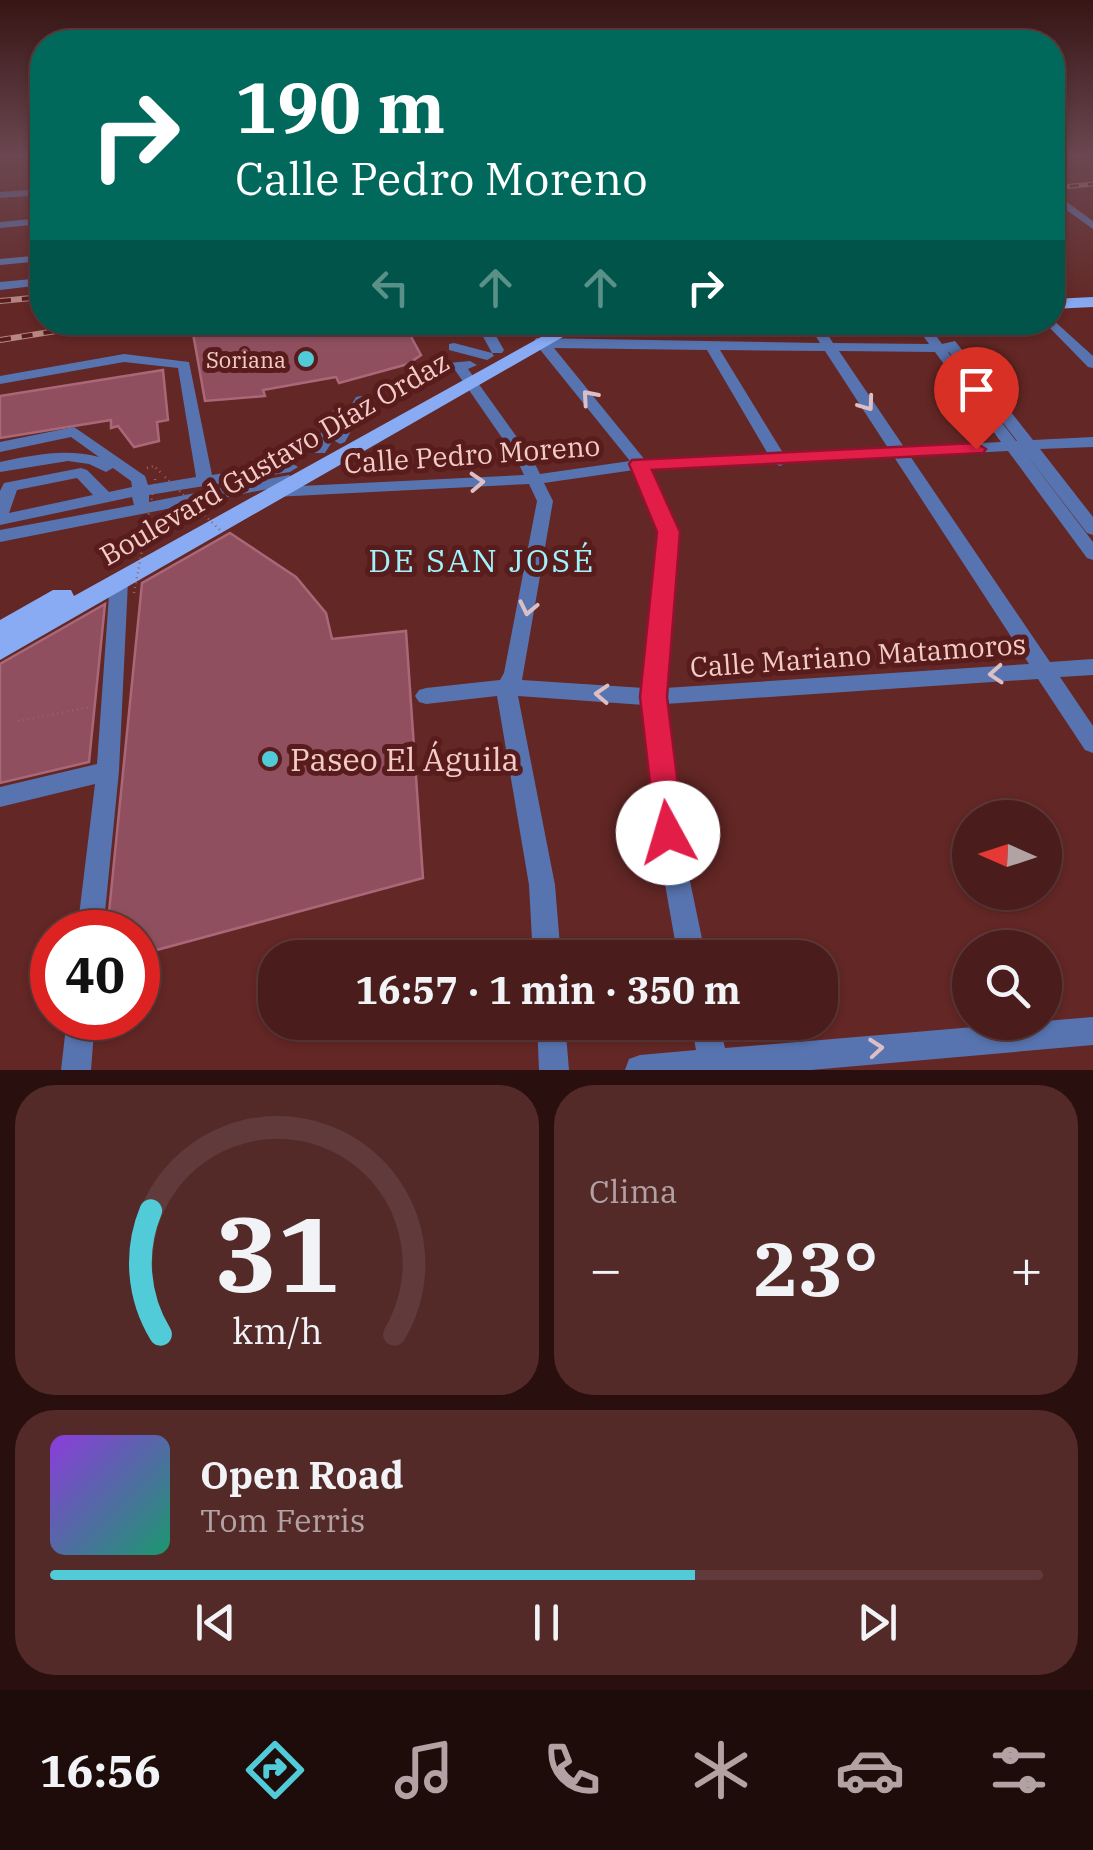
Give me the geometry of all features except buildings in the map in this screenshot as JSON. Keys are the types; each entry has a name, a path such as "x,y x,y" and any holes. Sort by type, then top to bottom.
{"main road":[{"path":"1065,303 1093,302"},
{"path":"1065,315 1093,314"},
{"name":"Boulevard Gustavo Díaz Ordaz","path":"0,650 126,587 320,450 532,335"},
{"name":"Boulevard Gustavo Díaz Ordaz","path":"0,631 197,515 280,481 478,364 557,335"}],"street":[{"path":"1068,207 1093,226"},
{"path":"1080,216 1093,215"},
{"path":"0,225 30,222"},
{"path":"0,262 30,259"},
{"path":"0,286 30,283"},
{"path":"478,364 480,335"},
{"path":"820,335 902,452 1093,744"},
{"path":"932,335 1032,446 1093,529"},
{"path":"940,335 1012,447 1093,554"},
{"path":"1065,335 1093,364"},
{"path":"542,343 946,348"},
{"path":"542,343 609,420 639,464 668,532 654,697 668,833 689,940"},
{"path":"712,346 780,461"},
{"path":"454,347 478,364 545,501 514,675 506,687 542,885 546,940"},
{"path":"0,380 124,358 184,366 205,480"},
{"path":"416,370 478,364"},
{"path":"340,439 360,400"},
{"path":"320,450 340,410"},
{"path":"0,446 74,432 140,478 134,500"},
{"path":"0,454 66,442 129,482 134,500"},
{"name":"Calle Pedro Moreno","path":"280,481 536,478 639,464 780,461 1093,442"},
{"path":"1048,468 1052,450 1068,443"},
{"path":"0,466 46,458 92,458"},
{"path":"104,498 82,472 76,473 10,486 0,516 104,498 134,500 280,481"},
{"path":"0,536 205,480 280,481"},
{"path":"92,910 126,587"},
{"name":"Calle Mariano Matamoros","path":"426,696 506,687 654,697 1093,667"},
{"path":"0,798 108,770"},
{"path":"640,1070 1093,1031"},
{"path":"76,1070 79,1040"},
{"path":"552,1040 554,1070"},
{"path":"708,1040 713,1066"}],"path":[{"path":"126,587 143,546 155,470"},
{"path":"166,477 221,531"},
{"path":"132,552 143,546"},
{"path":"18,721 113,702"}],"railway":[{"path":"0,301 30,298"},
{"path":"0,340 31,335"}],"place":[{"name":"Soriana","path":"306,359"},
{"name":"Paseo El Águila","path":"270,759"}],"district":[{"name":"DE SAN JOSÉ","path":"482,560"}],"route":[{"path":"668,833 654,697 668,532 660,504 639,464 780,461 976,449"}]}
